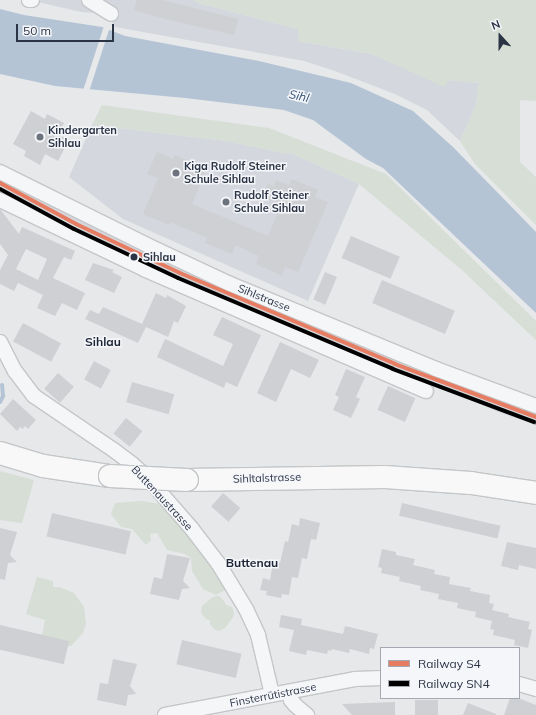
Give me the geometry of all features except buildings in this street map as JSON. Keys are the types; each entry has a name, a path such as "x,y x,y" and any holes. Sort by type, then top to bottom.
{"main road":[{"name":"Sihltalstrasse","path":"0,453 28,462 81,473 110,476 187,480 385,477 471,483 536,493"}],"street":[{"path":"90,0 111,14"},
{"name":"Sihlstrasse","path":"0,172 147,246 230,284 436,369 536,406"},
{"path":"0,200 146,270 426,391"},
{"name":"Buttenaustrasse","path":"0,342 15,371 34,396 132,464 150,481 192,529 218,563 246,608 258,635 272,694"},
{"name":"Finsterrütistrasse","path":"165,715 355,679 380,678"},
{"path":"520,684 536,689"},
{"path":"289,692 291,700 307,715"}],"shaded area":[{"path":"29,0 194,0 198,3 298,29 298,41 372,54 444,86 449,80 479,83 476,105 460,141 427,110 395,94 335,71 304,61 115,27 111,20 111,14 81,12"},
{"path":"194,0 536,0 536,101 520,100 520,162 536,177 536,225 475,164 460,141 476,105 479,83 449,80 444,87 372,54 298,41 298,29 198,3"},
{"path":"102,105 269,128 386,174 536,321 536,340 463,271 359,184 291,153 287,154 227,141 92,125"},
{"name":"Rudolf Steiner Schule Sihlau","path":"92,125 227,141 287,154 291,153 359,184 308,301 123,219 69,177"},
{"path":"0,176 495,397 498,400 536,413 536,425 501,413 243,304 106,242 0,188"},
{"path":"0,471 34,480 22,523 0,520"},
{"path":"141,501 161,504 221,571 225,590 216,595 203,589 192,571 191,558 185,554 167,550 157,533 150,534 151,540 146,545 132,529 121,527 111,514 115,503"},
{"path":"37,577 53,581 53,587 59,587 74,593 84,607 86,624 83,633 71,646 68,646 69,641 42,635 45,620 26,614"},
{"path":"219,596 226,605 232,607 234,613 233,617 225,628 219,631 214,629 210,624 210,620 206,619 201,613 202,606 213,597"}],"water":[{"name":"Sihl","path":"0,9 24,15 102,27 125,36 259,61 351,83 413,111 453,147 536,232 536,313 383,168 366,159 313,120 284,110 185,98 55,86 0,74"}],"pier":[{"path":"104,26 110,28 89,92 83,90"}],"waterway":[{"path":"0,402 3,396 2,385"}],"rail line":[{"name":"S4","path":"0,183 76,224 180,273 395,364 536,417"},
{"name":"SN4","path":"0,189 74,229 178,278 393,369 534,422"}],"place":[{"name":"Kindergarten Sihlau","path":"40,137"},
{"name":"Kiga Rudolf Steiner Schule Sihlau","path":"176,173"},
{"name":"Rudolf Steiner Schule Sihlau","path":"226,202"},
{"name":"Sihlau","path":"134,257"}],"district":[{"name":"Sihlau","path":"103,342"},
{"name":"Buttenau","path":"252,563"}]}
